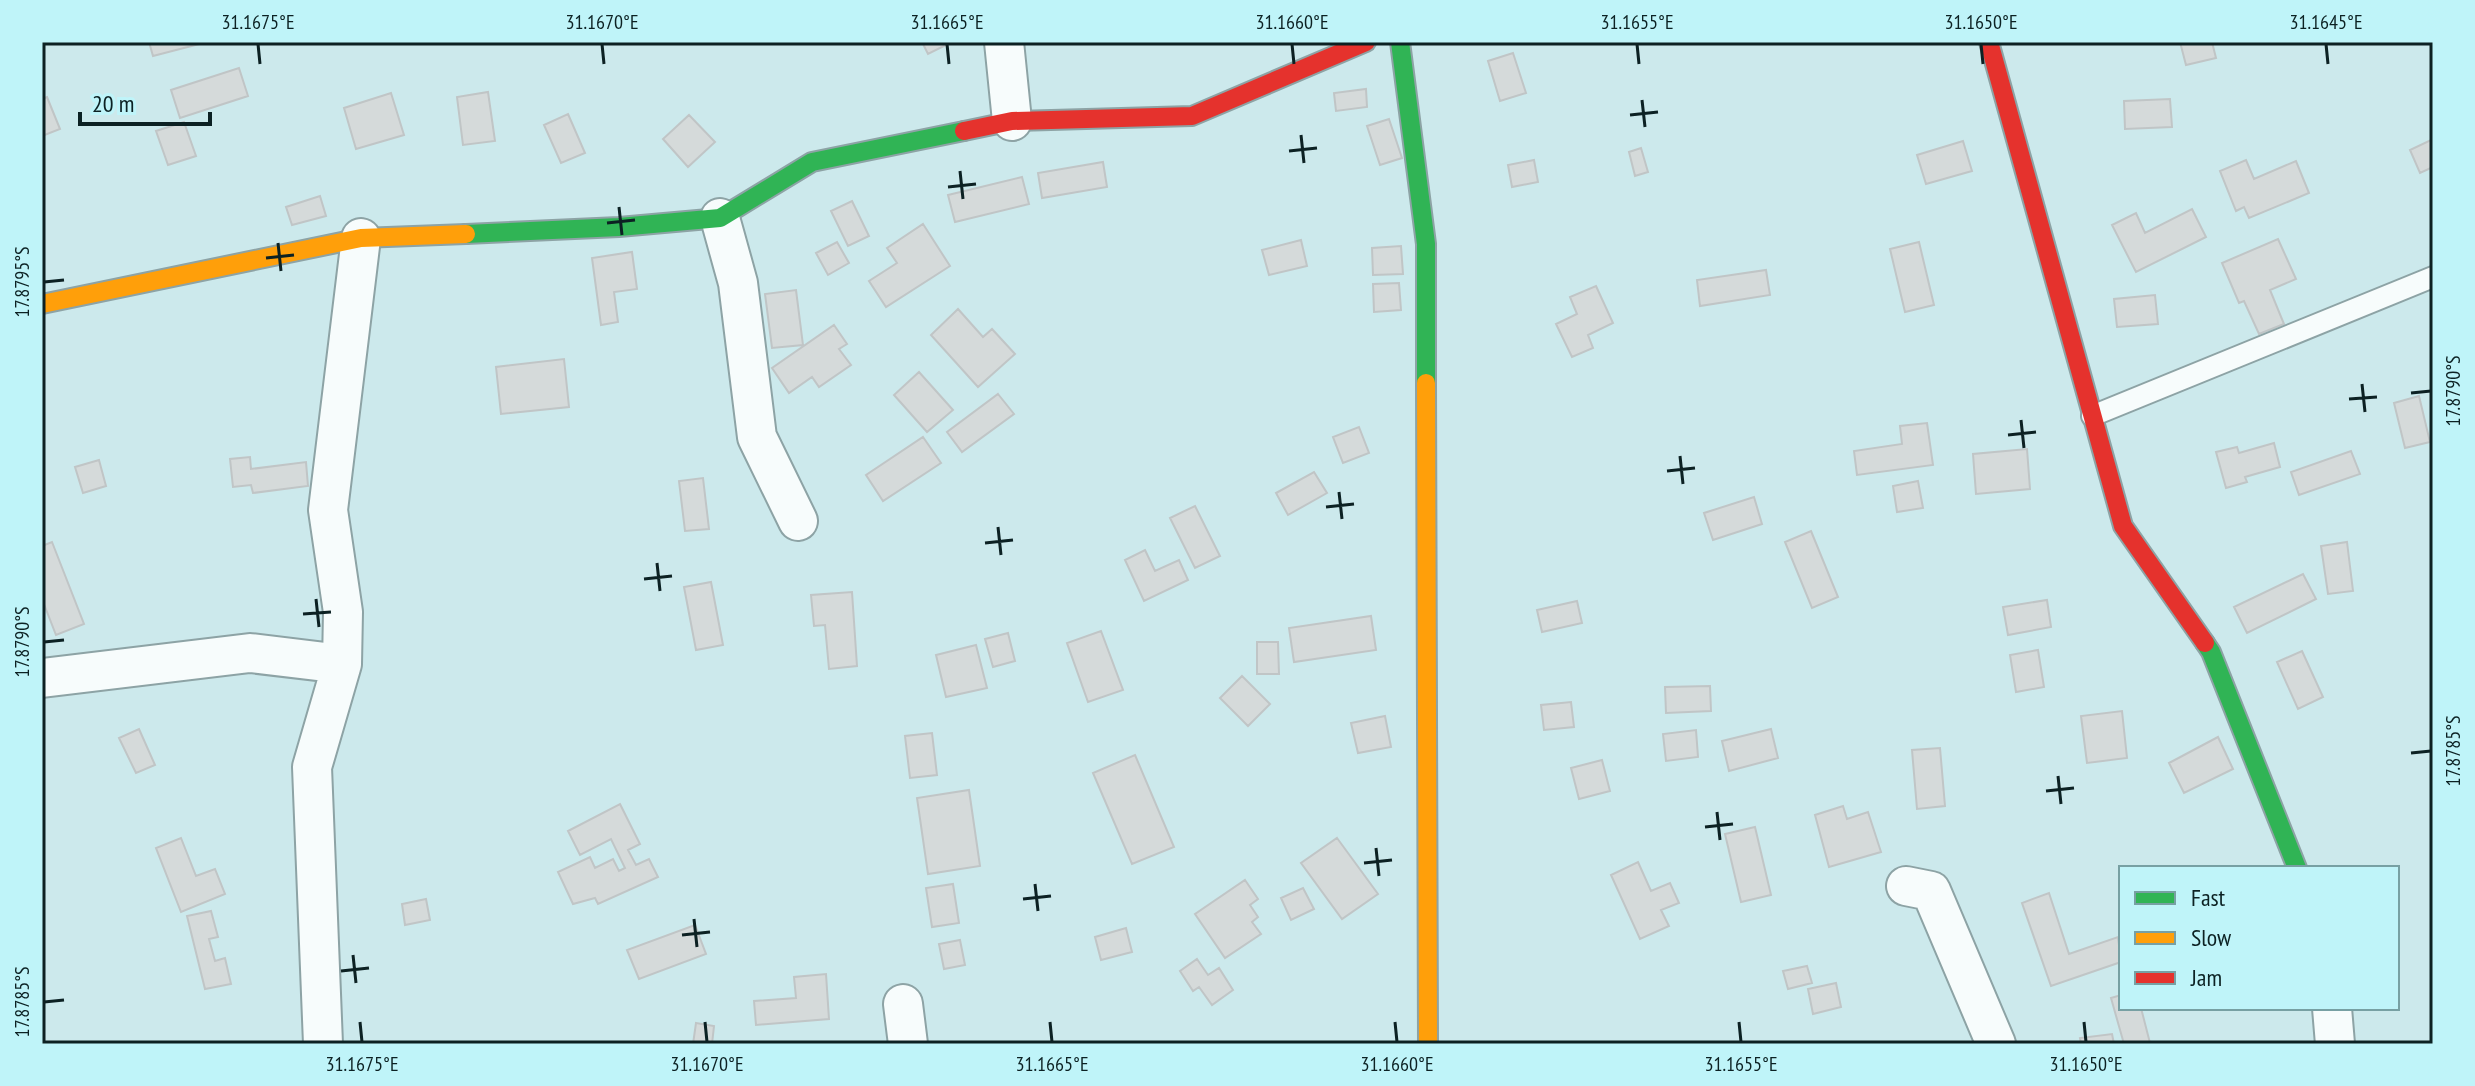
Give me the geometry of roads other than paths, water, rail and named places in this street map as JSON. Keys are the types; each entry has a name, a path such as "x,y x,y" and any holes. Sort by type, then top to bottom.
{"street":[{"path":"1004,42 1012,121"},
{"path":"42,304 361,238 619,227 720,218 812,162 1012,121 1192,116 1366,42"},
{"path":"1400,42 1426,244 1428,1044"},
{"path":"1989,42 2123,526 2211,652 2296,866"},
{"path":"720,218 738,283 757,437 798,521"},
{"path":"323,1044 312,767 342,664 343,612 328,510 361,238"},
{"path":"42,678 250,653 342,664"},
{"path":"1906,886 1931,891 1996,1044"},
{"path":"903,1004 908,1044"},
{"path":"2332,1010 2335,1044"}],"lane":[{"path":"2092,416 2433,277"}]}
